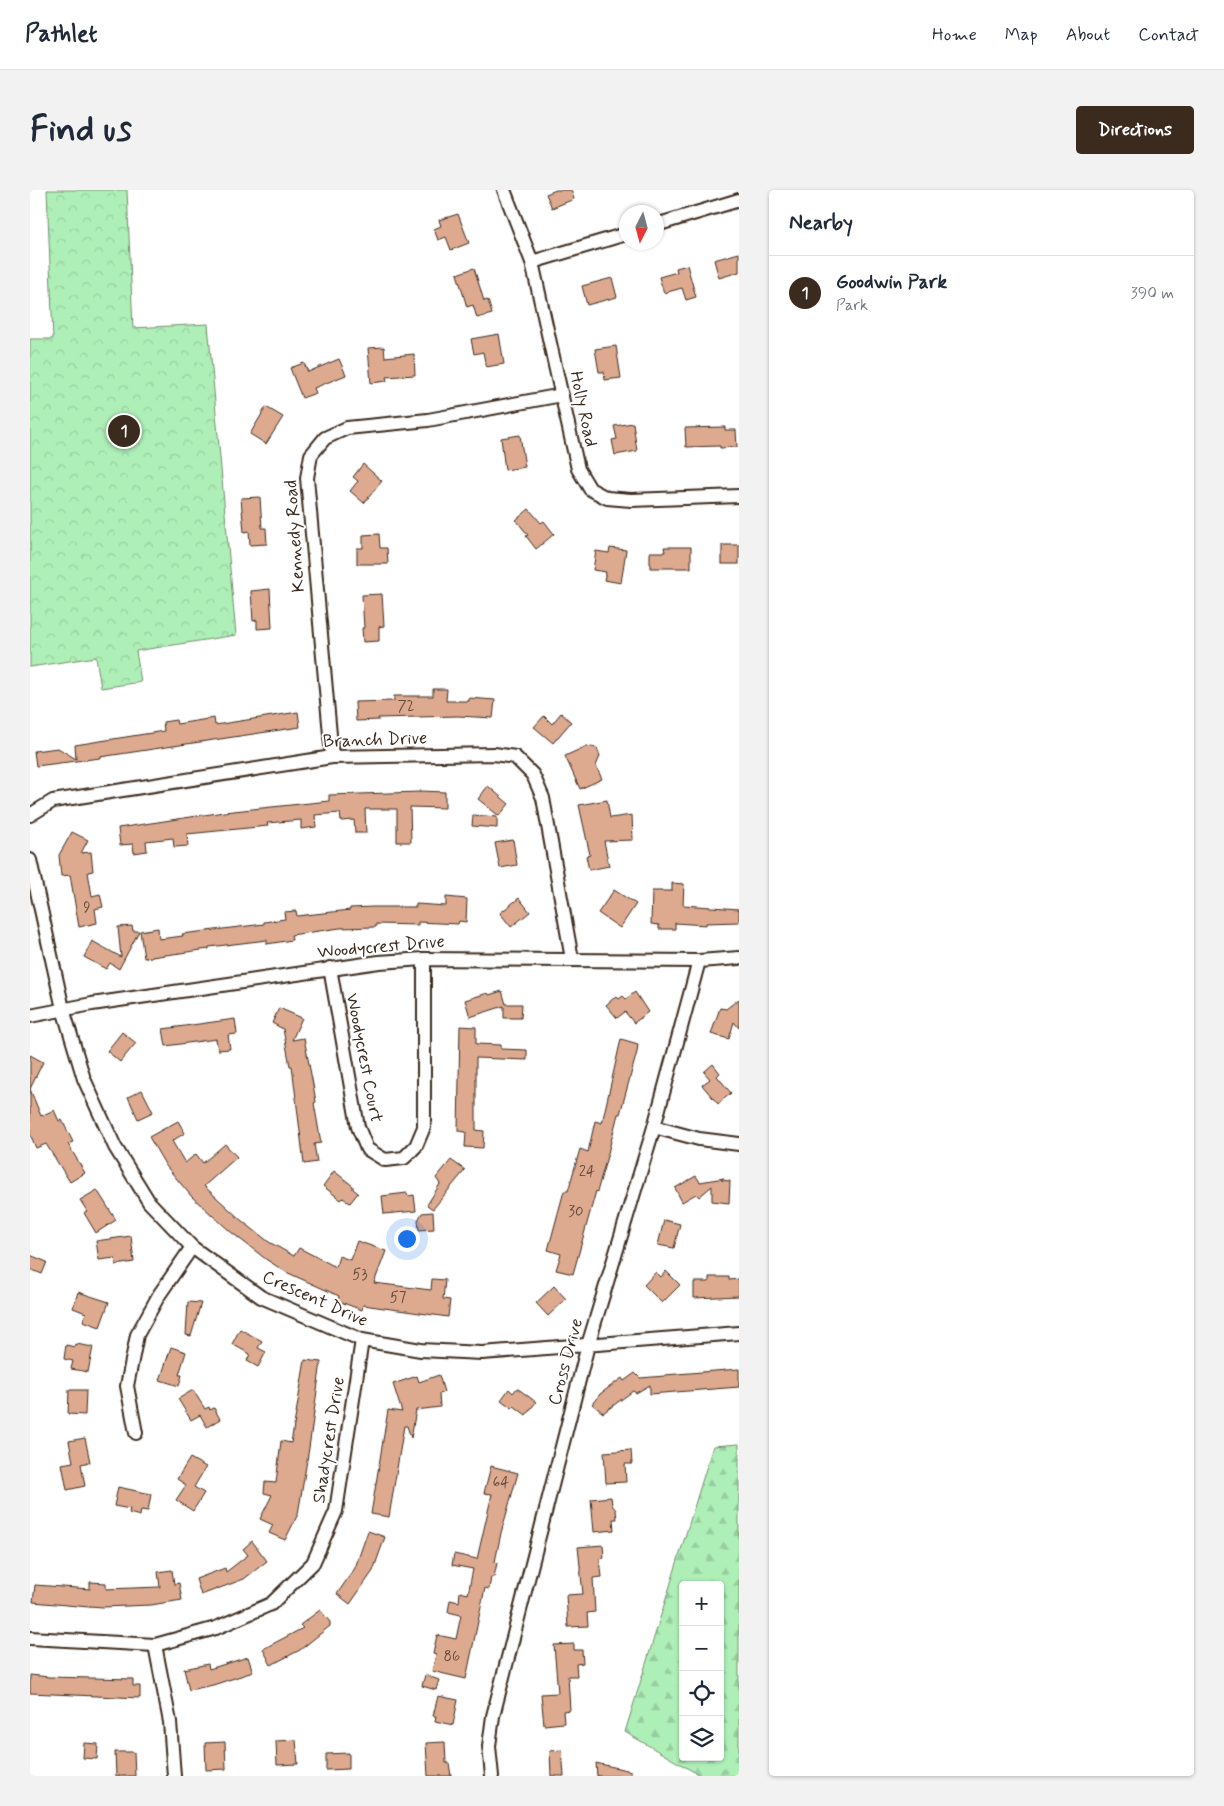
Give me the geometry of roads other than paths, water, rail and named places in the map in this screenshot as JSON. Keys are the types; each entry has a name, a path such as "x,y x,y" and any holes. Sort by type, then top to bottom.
{"street":[{"name":"Holly Road","path":"504,190 532,262 578,469 590,489 606,498 631,500 739,496"},
{"path":"664,223 739,200"},
{"path":"532,262 619,236"},
{"name":"Kennedy Road","path":"332,757 306,478 312,455 325,438 347,428 428,420 562,394"},
{"name":"Branch Drive","path":"30,815 53,801 332,757 494,754 515,757 533,775 543,798 572,959"},
{"path":"30,860 63,1009"},
{"name":"Woodycrest Drive","path":"30,1016 63,1009 379,962 424,959 699,961 739,958"},
{"name":"Woodycrest Court","path":"330,968 358,1127 367,1149 386,1160 404,1158 416,1146 424,1127 424,959"},
{"name":"Cross Drive","path":"492,1776 489,1746 493,1716 588,1345 654,1127 699,961"},
{"name":"Crescent Drive","path":"63,1009 84,1079 115,1147 149,1202 192,1248 260,1297 362,1340 420,1350 482,1353 739,1333"},
{"path":"654,1127 699,1139 739,1144"},
{"path":"136,1433 127,1386 137,1335 159,1295 192,1248"},
{"name":"Shadycrest Drive","path":"30,1638 155,1645 216,1628 271,1604 313,1563 336,1511 362,1340"},
{"path":"155,1645 170,1722 174,1776"}],"place":[{"name":"Goodwin Park","path":"124,431"}]}
